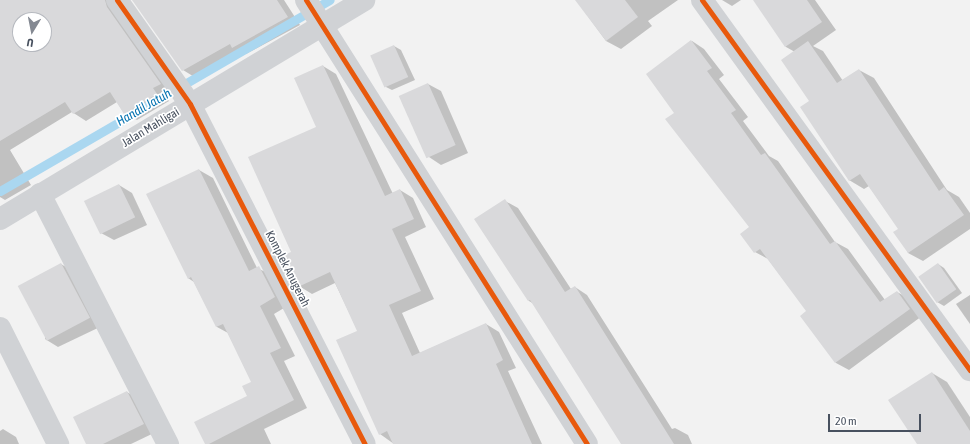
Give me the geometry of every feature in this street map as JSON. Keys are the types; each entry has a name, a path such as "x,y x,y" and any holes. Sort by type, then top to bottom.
{"street":[{"name":"Komplek Anugerah","path":"118,0 182,92 365,444"},
{"name":"Jalan Mahligai","path":"0,219 40,194 182,92 314,11 364,0"},
{"path":"702,0 970,370"},
{"path":"314,11 587,444"},
{"path":"40,194 168,444"},
{"path":"0,328 58,444"}],"building":[{"path":"0,0 105,0 107,7 161,84 153,88 157,94 124,114 110,92 73,114 65,102 0,141"},
{"path":"132,0 277,0 288,17 232,48 230,44 182,71"},
{"path":"575,0 625,0 638,17 606,41"},
{"path":"753,0 807,0 822,22 785,47"},
{"path":"691,40 712,68 707,71 736,110 731,113 761,155 765,153 830,244 835,241 880,302 897,291 910,309 835,363 800,316 806,311 760,249 754,253 740,234 749,227 665,119 674,113 646,74"},
{"path":"808,41 837,83 859,69 939,191 944,187 964,215 908,253 893,232 898,229 860,174 849,181 800,107 809,101 781,60"},
{"path":"394,45 408,77 384,88 370,56"},
{"path":"323,65 385,196 400,189 414,219 392,229 421,291 389,305 412,356 486,323 503,360 496,364 532,444 393,444 387,431 379,435 336,340 357,331 330,272 298,287 282,256 291,252 248,157 316,127 294,78"},
{"path":"428,83 456,145 426,158 399,96"},
{"path":"199,169 249,271 259,266 275,297 260,306 281,348 270,353 294,400 209,444 205,444 194,422 247,396 242,386 251,382 223,324 216,327 191,277 188,279 146,194"},
{"path":"119,184 135,217 100,234 84,201"},
{"path":"505,199 565,292 575,286 674,444 621,444 530,300 528,301 474,219"},
{"path":"61,263 90,318 47,341 18,286"},
{"path":"938,263 956,289 937,303 918,277"},
{"path":"932,372 970,431 970,444 917,444 888,400"},
{"path":"127,391 144,424 103,444 86,444 73,417"}],"waterway":[{"name":"Handil Jatuh","path":"0,191 330,0"}],"cycle path":[{"path":"117,0 190,104 365,444"},
{"path":"306,0 587,444"},
{"path":"702,0 970,370"}]}
